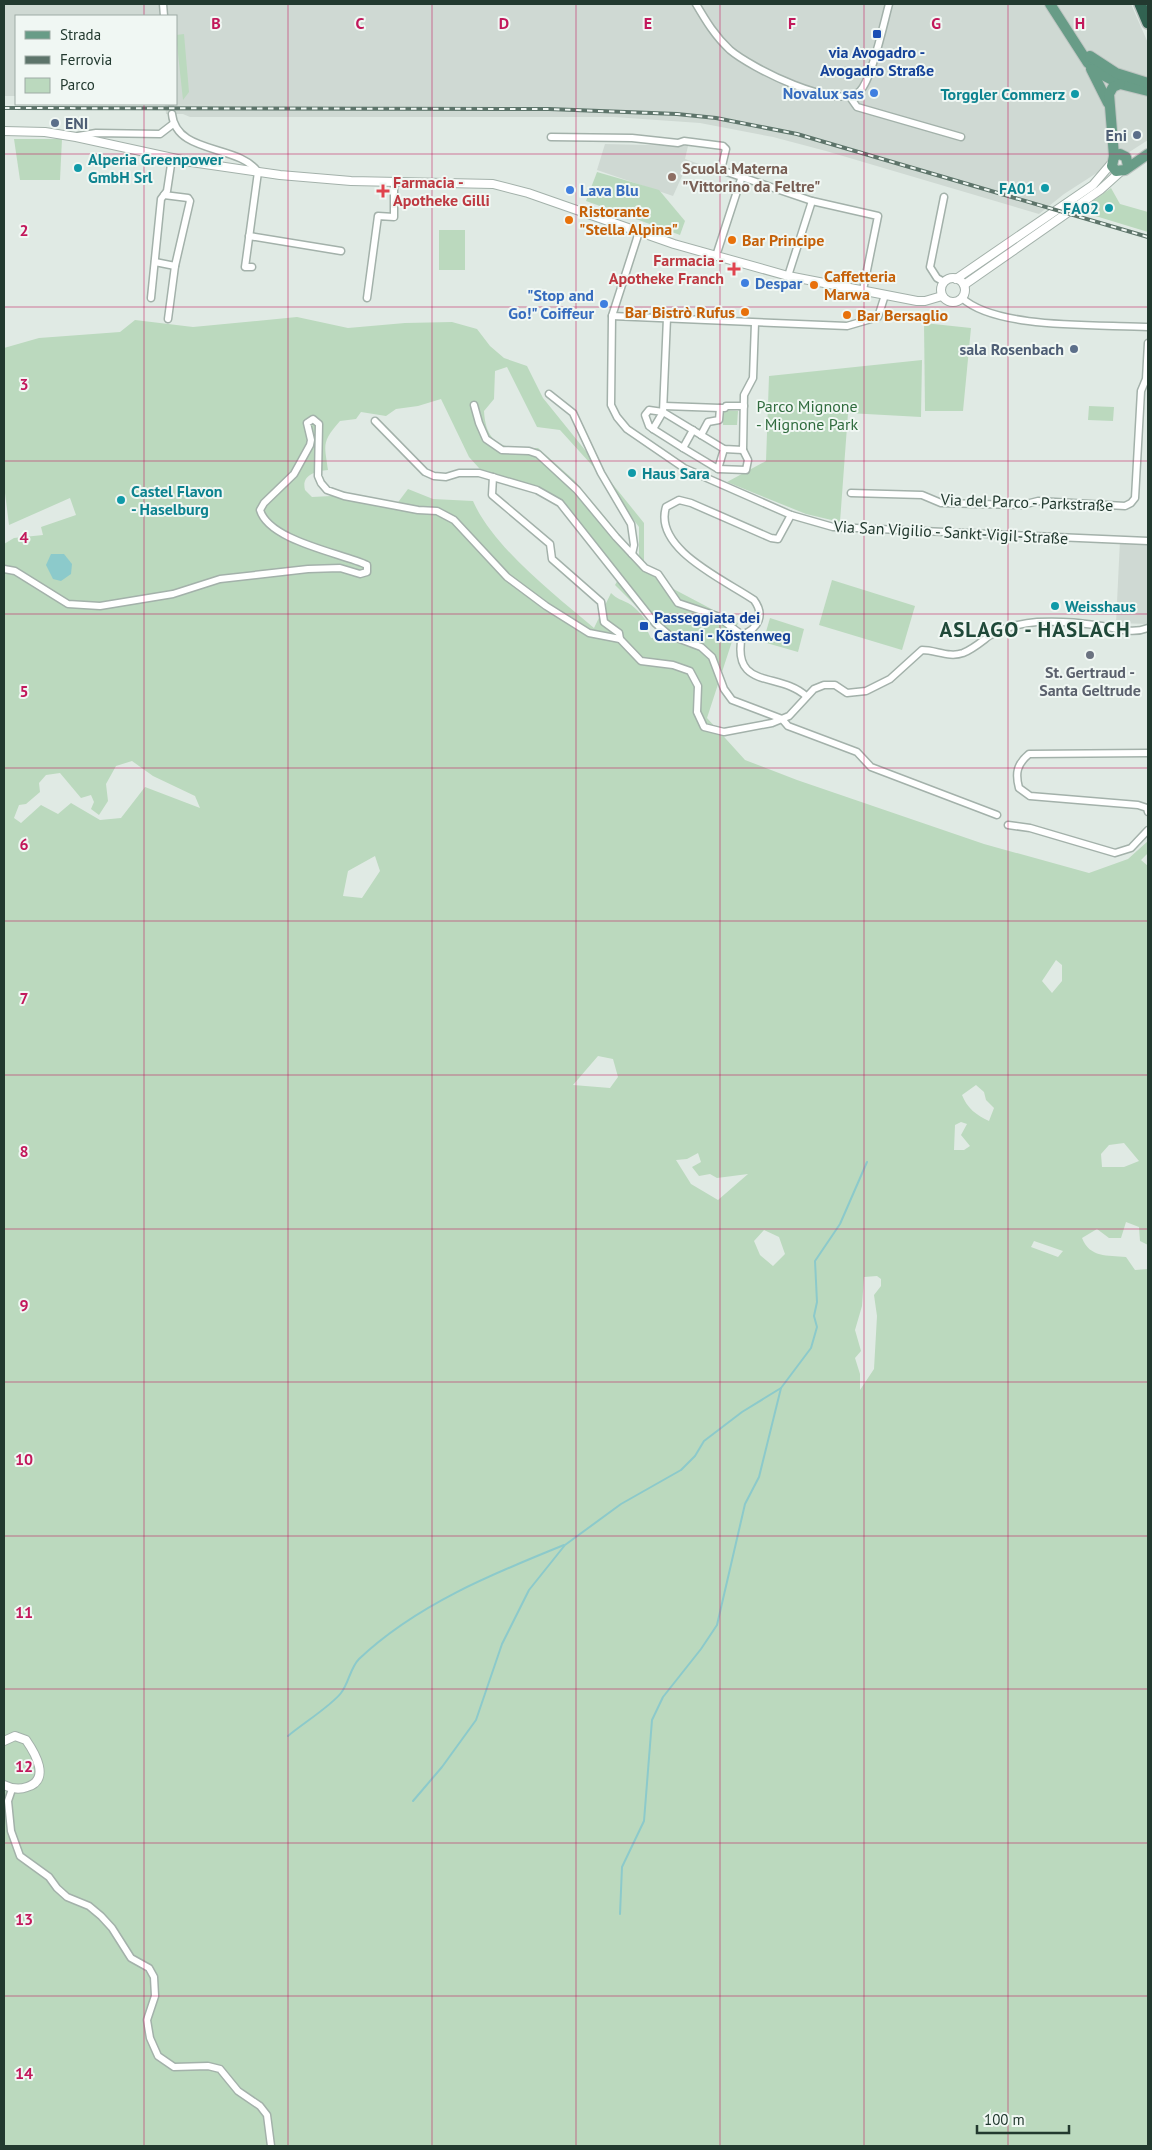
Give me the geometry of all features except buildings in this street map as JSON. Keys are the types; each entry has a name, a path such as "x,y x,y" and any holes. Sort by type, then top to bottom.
{"highway":[{"path":"1138,4 1148,23"}],"main road":[{"path":"1050,4 1077,43 1109,104"},
{"path":"1138,4 1148,30"},
{"path":"1077,43 1098,63 1116,73 1148,83"},
{"path":"1088,64 1120,84 1148,91"},
{"path":"1120,84 1113,87 1109,94 1114,170 1148,154"},
{"path":"1125,166 1148,147"},
{"path":"1113,160 1122,154 1125,166"}],"street":[{"path":"696,4 716,35 747,63 794,85 831,96 850,97 860,90 867,78 889,4"},
{"path":"850,97 856,107 961,137"},
{"path":"172,114 173,124 187,138 250,162 258,172 246,267 252,267"},
{"path":"76,137 96,134 160,134 173,124"},
{"path":"4,131 45,132 76,137 172,158 258,172 342,181 480,182 502,186 639,232 788,276 925,301 942,296"},
{"path":"551,137 632,138 678,143 684,141 722,146 726,149 721,170 812,201 878,216 863,290"},
{"path":"151,298 161,199 164,195 172,158"},
{"path":"944,197 930,267 937,278 944,282 956,279 1093,185 1113,160"},
{"path":"964,285 1100,190 1125,166"},
{"path":"716,256 742,176"},
{"path":"367,298 378,216 394,217 394,182"},
{"path":"164,195 188,198 190,202 175,266 168,319"},
{"path":"788,276 812,201"},
{"path":"639,232 612,316 846,326 878,317 885,295"},
{"path":"249,236 341,251"},
{"path":"155,262 175,266"},
{"path":"944,282 941,286 942,296 951,303 962,298 965,292 964,285 956,279"},
{"path":"962,298 992,314 1029,321 1148,327"},
{"name":"Via San Vigilio - Sankt-Vigil-Straße","path":"612,316 611,405 626,429 684,468 791,515 832,528 1148,541"},
{"path":"653,429 664,409 667,318"},
{"path":"744,406 664,409 646,411 645,415 653,429 718,469 746,470 748,460 742,450 744,406 744,395 753,378 755,323"},
{"name":"Via del Parco - Parkstraße","path":"851,493 922,496 941,503 1022,505 1038,502 1125,506 1132,503 1135,498 1148,343"},
{"path":"549,394 573,413 601,473 631,524 634,544 632,554"},
{"path":"474,405 486,439 502,450 538,454 577,490 645,568 658,574 678,603 717,616 742,635"},
{"path":"701,435 708,422 719,420 720,408"},
{"path":"664,409 724,449 742,450"},
{"path":"4,569 15,571 68,604 100,606 173,594 220,579 308,569 340,568 360,574 367,572 367,565 359,561 320,551 278,530 262,518 260,510 264,503 294,474 310,445 311,440 307,423 313,419 319,424 318,476 320,483 326,490 371,503 437,511 454,520 508,577 546,606 589,634 620,639"},
{"path":"374,422 426,472 434,476 469,473 493,477 537,490 560,503 655,623 670,635 701,647 712,657 724,689 732,700 782,719 788,726 857,752 871,767 997,815"},
{"path":"682,448 693,430"},
{"path":"718,469 724,449"},
{"path":"493,477 492,495 550,544 552,559 601,602 604,622 619,633 620,639 641,661 673,665 690,671 698,686 697,712 704,727 724,732 772,723 782,719 794,712 814,689 824,685 835,685 847,693 866,691 890,679 922,650 948,656 963,653 992,635 1006,629 1035,622 1073,622 1125,631 1140,631 1148,628"},
{"path":"791,515 778,539 771,538 678,500 666,507 663,518 670,539 681,552 754,600 760,608 761,615 757,626 742,635 740,647 745,669 752,675 789,685 806,696"},
{"path":"1148,753 1028,754 1020,761 1016,773 1019,788 1030,796 1138,805 1147,808 1148,812"},
{"path":"1008,825 1030,828 1115,853 1132,848 1148,830"},
{"path":"4,1741 16,1736 26,1740 38,1762 40,1775 34,1785 12,1789 4,1786"},
{"path":"12,1789 8,1801 11,1831 20,1856 49,1876 56,1888 67,1897 89,1906 101,1916 131,1958 149,1968 154,1977 155,1996 147,2020 150,2038 158,2056 174,2068 208,2066 220,2069 238,2091 260,2106 267,2114 271,2146"}],"shaded area":[{"path":"4,4 1131,4 1148,43 1148,140 1064,194 1039,214 826,151 773,137 700,123 614,117 190,117 183,114 166,114 165,105 178,105 178,15 15,15 15,96 4,96"},
{"path":"605,144 688,146 685,159 702,165 683,174 673,196 597,170"},
{"path":"1120,540 1148,541 1148,624 1116,623"}],"green space":[{"path":"184,34 189,92 183,100 178,54 178,35"},
{"path":"14,139 62,139 60,180 20,180"},
{"path":"597,172 659,190 685,221 680,235 586,201"},
{"path":"1111,188 1120,204 1148,212 1148,232 1079,211"},
{"path":"439,230 465,230 465,270 439,270"},
{"path":"297,317 348,328 405,323 452,322 477,329 490,346 504,358 527,366 543,398 644,523 644,562 664,584 738,623 707,718 745,760 797,780 984,844 1089,873 1128,859 1148,841 1148,853 1141,860 1148,866 1148,1245 1140,1241 1139,1227 1126,1222 1121,1238 1109,1238 1097,1229 1082,1238 1085,1244 1094,1252 1126,1257 1135,1270 1148,1269 1148,2146 4,2146 4,544 14,538 43,535 41,527 76,515 70,498 9,525 4,485 4,348 39,338 120,332 135,320 193,327","holes":["507,367 537,427 560,430 599,473 639,527 639,558 575,481 538,448 517,448 500,444 494,439 489,433 484,411 494,399 495,371","441,399 469,457 489,479 526,488 558,505 619,578 615,585 643,613 648,614 669,635 651,638 647,630 649,624 640,613 611,593 594,628 510,553 482,518 473,501 433,499 408,489 396,505 351,495 312,497 305,490 305,481 307,477 314,473 328,470 326,443 340,421 356,419 361,412 386,416 396,409 418,406","132,761 153,776 195,796 200,808 145,787 121,818 100,820 71,803 58,814 41,805 21,823 14,818 19,805 26,804 40,792 39,783 46,775 60,773 81,798 91,795 94,802 91,809 99,815 108,801 106,784 116,766","375,856 380,871 362,898 343,896 348,871","1056,960 1062,965 1062,981 1052,993 1042,981","598,1056 613,1059 618,1077 610,1088 573,1085","976,1085 984,1092 986,1100 994,1108 989,1121 976,1114 966,1104 962,1095","961,1122 967,1124 961,1135 970,1146 964,1150 954,1150 955,1125","1124,1143 1139,1161 1124,1167 1102,1167 1101,1154 1109,1145","698,1153 701,1162 692,1167 699,1176 710,1174 717,1178 748,1174 718,1200 691,1184 676,1160 687,1159","764,1230 779,1237 785,1254 773,1266 760,1255 754,1241","1034,1241 1063,1251 1058,1257 1031,1247","877,1276 881,1279 881,1286 874,1295 877,1316 874,1369 860,1390 860,1374 855,1358 861,1351 855,1330 862,1306 864,1277"]},
{"path":"924,323 971,328 963,411 925,411"},
{"name":"Parco Mignone - Mignone Park","path":"922,360 921,417 848,413 840,522 806,514 727,482 766,461 769,376"},
{"path":"1089,406 1114,407 1113,421 1088,420"},
{"path":"723,410 738,411 737,425 723,425"},
{"path":"832,580 915,606 902,650 819,625"},
{"path":"770,618 804,629 798,652 763,642"}],"water":[{"path":"51,554 64,554 72,564 71,574 61,581 53,579 46,565"}],"waterway":[{"path":"620,1914 622,1867 644,1821 652,1720 663,1697 701,1649 717,1625 745,1504 759,1477 781,1388 811,1348 817,1327 814,1316 817,1302 815,1261 840,1224 867,1162"},
{"path":"413,1801 442,1767 476,1720 502,1644 529,1590 565,1545 621,1504 681,1470 695,1456 704,1441 742,1412 781,1388"},
{"path":"288,1736 336,1698 344,1689 359,1659 405,1622 456,1593 510,1567 564,1545"}],"tunnel":[{"path":"171,105 172,114"}],"railway":[{"path":"4,108 549,109 677,114 716,118 797,134 1148,237"}],"place":[{"name":"via Avogadro - Avogadro Straße","path":"877,34"},
{"name":"Novalux sas","path":"874,93"},
{"name":"Torggler Commerz","path":"1075,94"},
{"name":"ENI","path":"55,123"},
{"name":"Eni","path":"1137,135"},
{"name":"Alperia Greenpower GmbH Srl","path":"78,168"},
{"name":"Scuola Materna \"Vittorino da Feltre\"","path":"672,177"},
{"name":"FA01","path":"1045,188"},
{"name":"Lava Blu","path":"570,190"},
{"name":"Farmacia - Apotheke Gilli","path":"383,191"},
{"name":"FA02","path":"1109,208"},
{"name":"Ristorante \"Stella Alpina\"","path":"569,220"},
{"name":"Bar Principe","path":"732,240"},
{"name":"Farmacia - Apotheke Franch","path":"734,269"},
{"name":"Despar","path":"745,283"},
{"name":"Caffetteria Marwa","path":"814,285"},
{"name":"\"Stop and Go!\" Coiffeur","path":"604,304"},
{"name":"Bar Bistrò Rufus","path":"745,312"},
{"name":"Bar Bersaglio","path":"847,315"},
{"name":"sala Rosenbach","path":"1074,349"},
{"name":"Haus Sara","path":"632,473"},
{"name":"Castel Flavon - Haselburg","path":"121,500"},
{"name":"Weisshaus","path":"1055,606"},
{"name":"Passeggiata dei Castani - Köstenweg","path":"644,626"},
{"name":"St. Gertraud - Santa Geltrude","path":"1090,655"}],"district":[{"name":"ASLAGO - HASLACH","path":"1035,630"}]}
